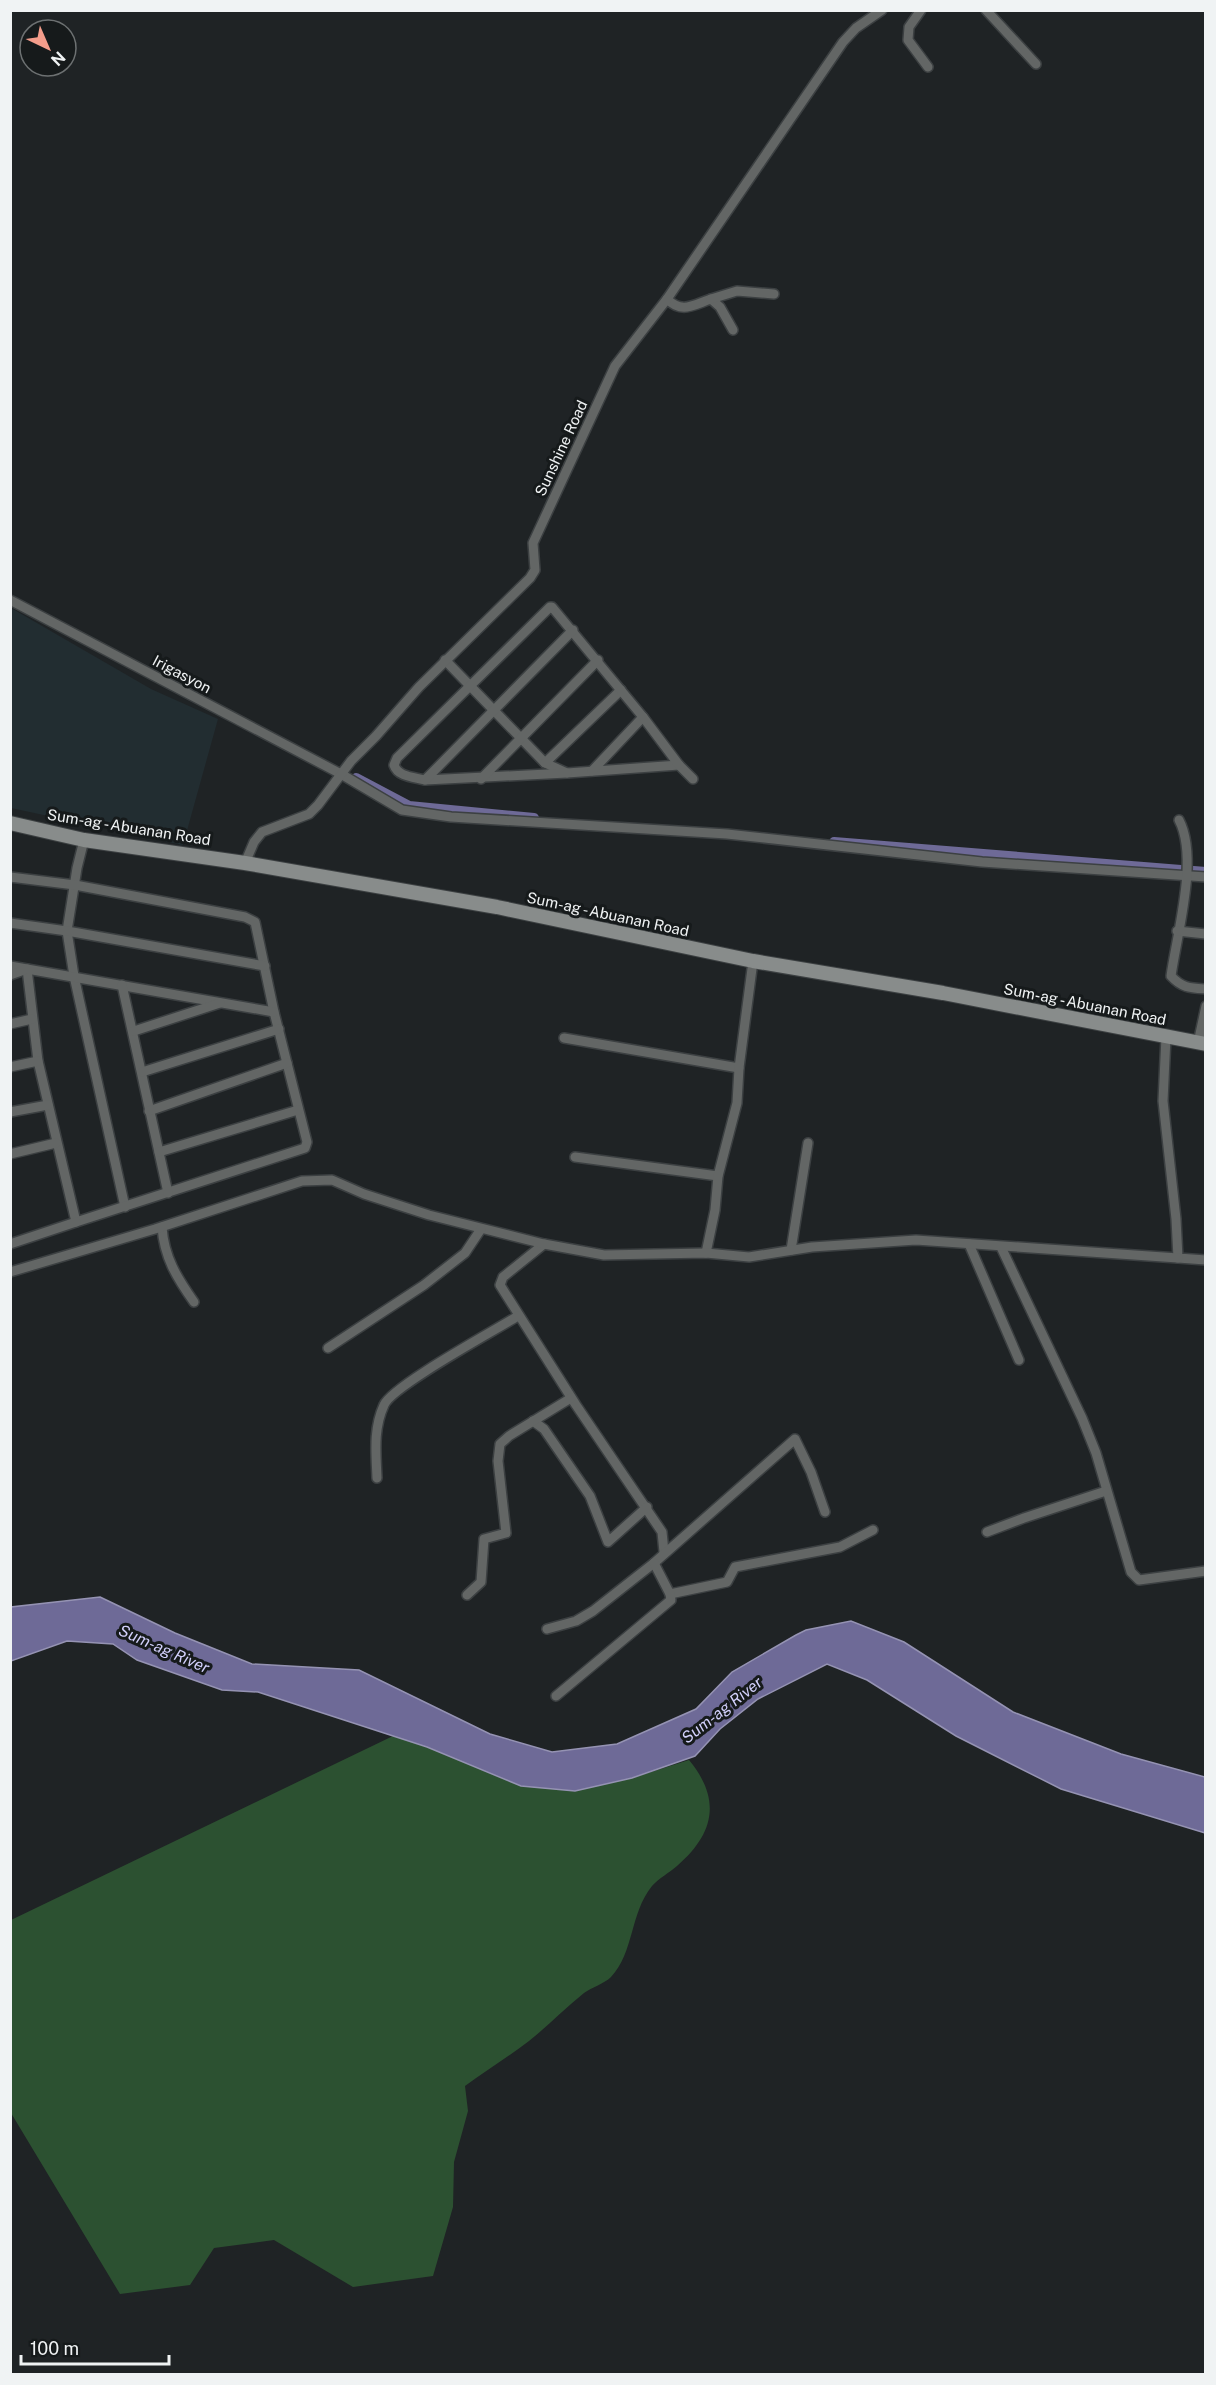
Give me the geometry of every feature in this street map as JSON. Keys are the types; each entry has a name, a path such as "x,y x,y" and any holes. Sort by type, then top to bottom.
{"main road":[{"name":"Sum-ag - Abuanan Road","path":"10,823 84,840 245,863 497,907 753,961 943,993 1202,1043"}],"street":[{"name":"Sunshine Road","path":"245,863 254,842 262,832 309,814 326,797 341,774 419,687 530,578 535,570 533,543 615,366 667,299 843,42 856,28 882,10"},
{"path":"921,10 909,27 908,40 928,67"},
{"path":"986,10 1036,64"},
{"path":"667,299 674,306 682,308 737,291 774,294"},
{"path":"711,299 720,307 733,330"},
{"name":"Irigasyon","path":"10,600 341,774 402,810 451,817 727,834 982,862 1187,871 1206,877"},
{"path":"679,765 481,779 425,780 405,776 397,772 394,765 397,758 547,608 552,607 643,717 679,765 693,779"},
{"path":"425,780 573,630"},
{"path":"445,660 545,763 567,773"},
{"path":"481,779 597,660"},
{"path":"545,763 621,690"},
{"path":"592,771 643,717"},
{"path":"1179,820 1185,831 1187,871 1171,976 1179,985 1186,988 1206,989"},
{"path":"84,840 67,931 74,976 125,1207"},
{"path":"10,877 75,885 245,917 255,922 286,1063 307,1142 305,1148 10,1244"},
{"path":"10,923 265,966"},
{"path":"1178,931 1206,934"},
{"path":"706,1253 715,1210 718,1176 737,1103 739,1068 753,961"},
{"path":"10,966 274,1012"},
{"path":"10,975 27,969"},
{"path":"27,969 38,1061 76,1222"},
{"path":"122,985 168,1193"},
{"path":"134,1031 222,1002"},
{"path":"1202,1043 1206,1006"},
{"path":"10,1023 32,1019"},
{"path":"142,1072 279,1029"},
{"path":"1166,1037 1163,1101 1174,1195 1178,1258"},
{"path":"564,1038 739,1068"},
{"path":"10,1067 38,1061"},
{"path":"149,1111 286,1063"},
{"path":"10,1112 48,1105"},
{"path":"159,1152 298,1110"},
{"path":"10,1154 56,1143"},
{"path":"791,1250 808,1143"},
{"path":"574,1157 718,1176"},
{"path":"10,1272 162,1227 302,1181 332,1180 397,1204 481,1229 604,1256 706,1253 749,1257 864,1242 916,1240 1206,1260"},
{"path":"162,1227 163,1244 170,1265 194,1302"},
{"path":"328,1348 441,1272 465,1252 481,1229"},
{"path":"544,1244 501,1280 500,1286 571,1398 662,1532 664,1552"},
{"path":"969,1244 1019,1360"},
{"path":"1001,1247 1096,1452 1134,1577 1139,1580 1206,1571"},
{"path":"377,1478 375,1431 384,1403 410,1380 518,1316"},
{"path":"467,1595 481,1582 484,1539 506,1533 498,1448 509,1436 571,1398"},
{"path":"533,1421 544,1429 590,1496 608,1542 646,1508"},
{"path":"547,1629 584,1617 654,1563 795,1439 811,1472 825,1512"},
{"path":"987,1532 1106,1491"},
{"path":"670,1594 727,1582 735,1567 840,1547 873,1530"},
{"path":"556,1696 671,1600 654,1563"}],"shaded area":[{"path":"11,608 151,689 218,719 183,845 11,808"}],"green space":[{"path":"393,1736 427,1747 521,1786 575,1791 632,1778 689,1760 706,1789 709,1816 706,1829 689,1854 652,1886 640,1908 624,1956 611,1977 584,1993 529,2041 465,2086 468,2111 454,2162 453,2207 433,2276 353,2287 274,2240 214,2248 190,2285 120,2294 11,2113 11,1920"}],"water":[{"name":"Sum-ag River","path":"100,1597 175,1633 252,1664 359,1670 490,1734 552,1752 617,1744 696,1709 732,1672 796,1635 806,1630 851,1621 904,1642 1013,1712 1121,1754 1205,1777 1205,1833 1061,1789 956,1736 867,1680 827,1664 758,1699 720,1729 695,1756 632,1778 575,1791 521,1786 427,1747 258,1692 222,1690 137,1660 113,1644 67,1641 11,1661 11,1607"}],"waterway":[{"path":"356,778 409,806 534,818"},
{"path":"834,842 1206,872"}]}
